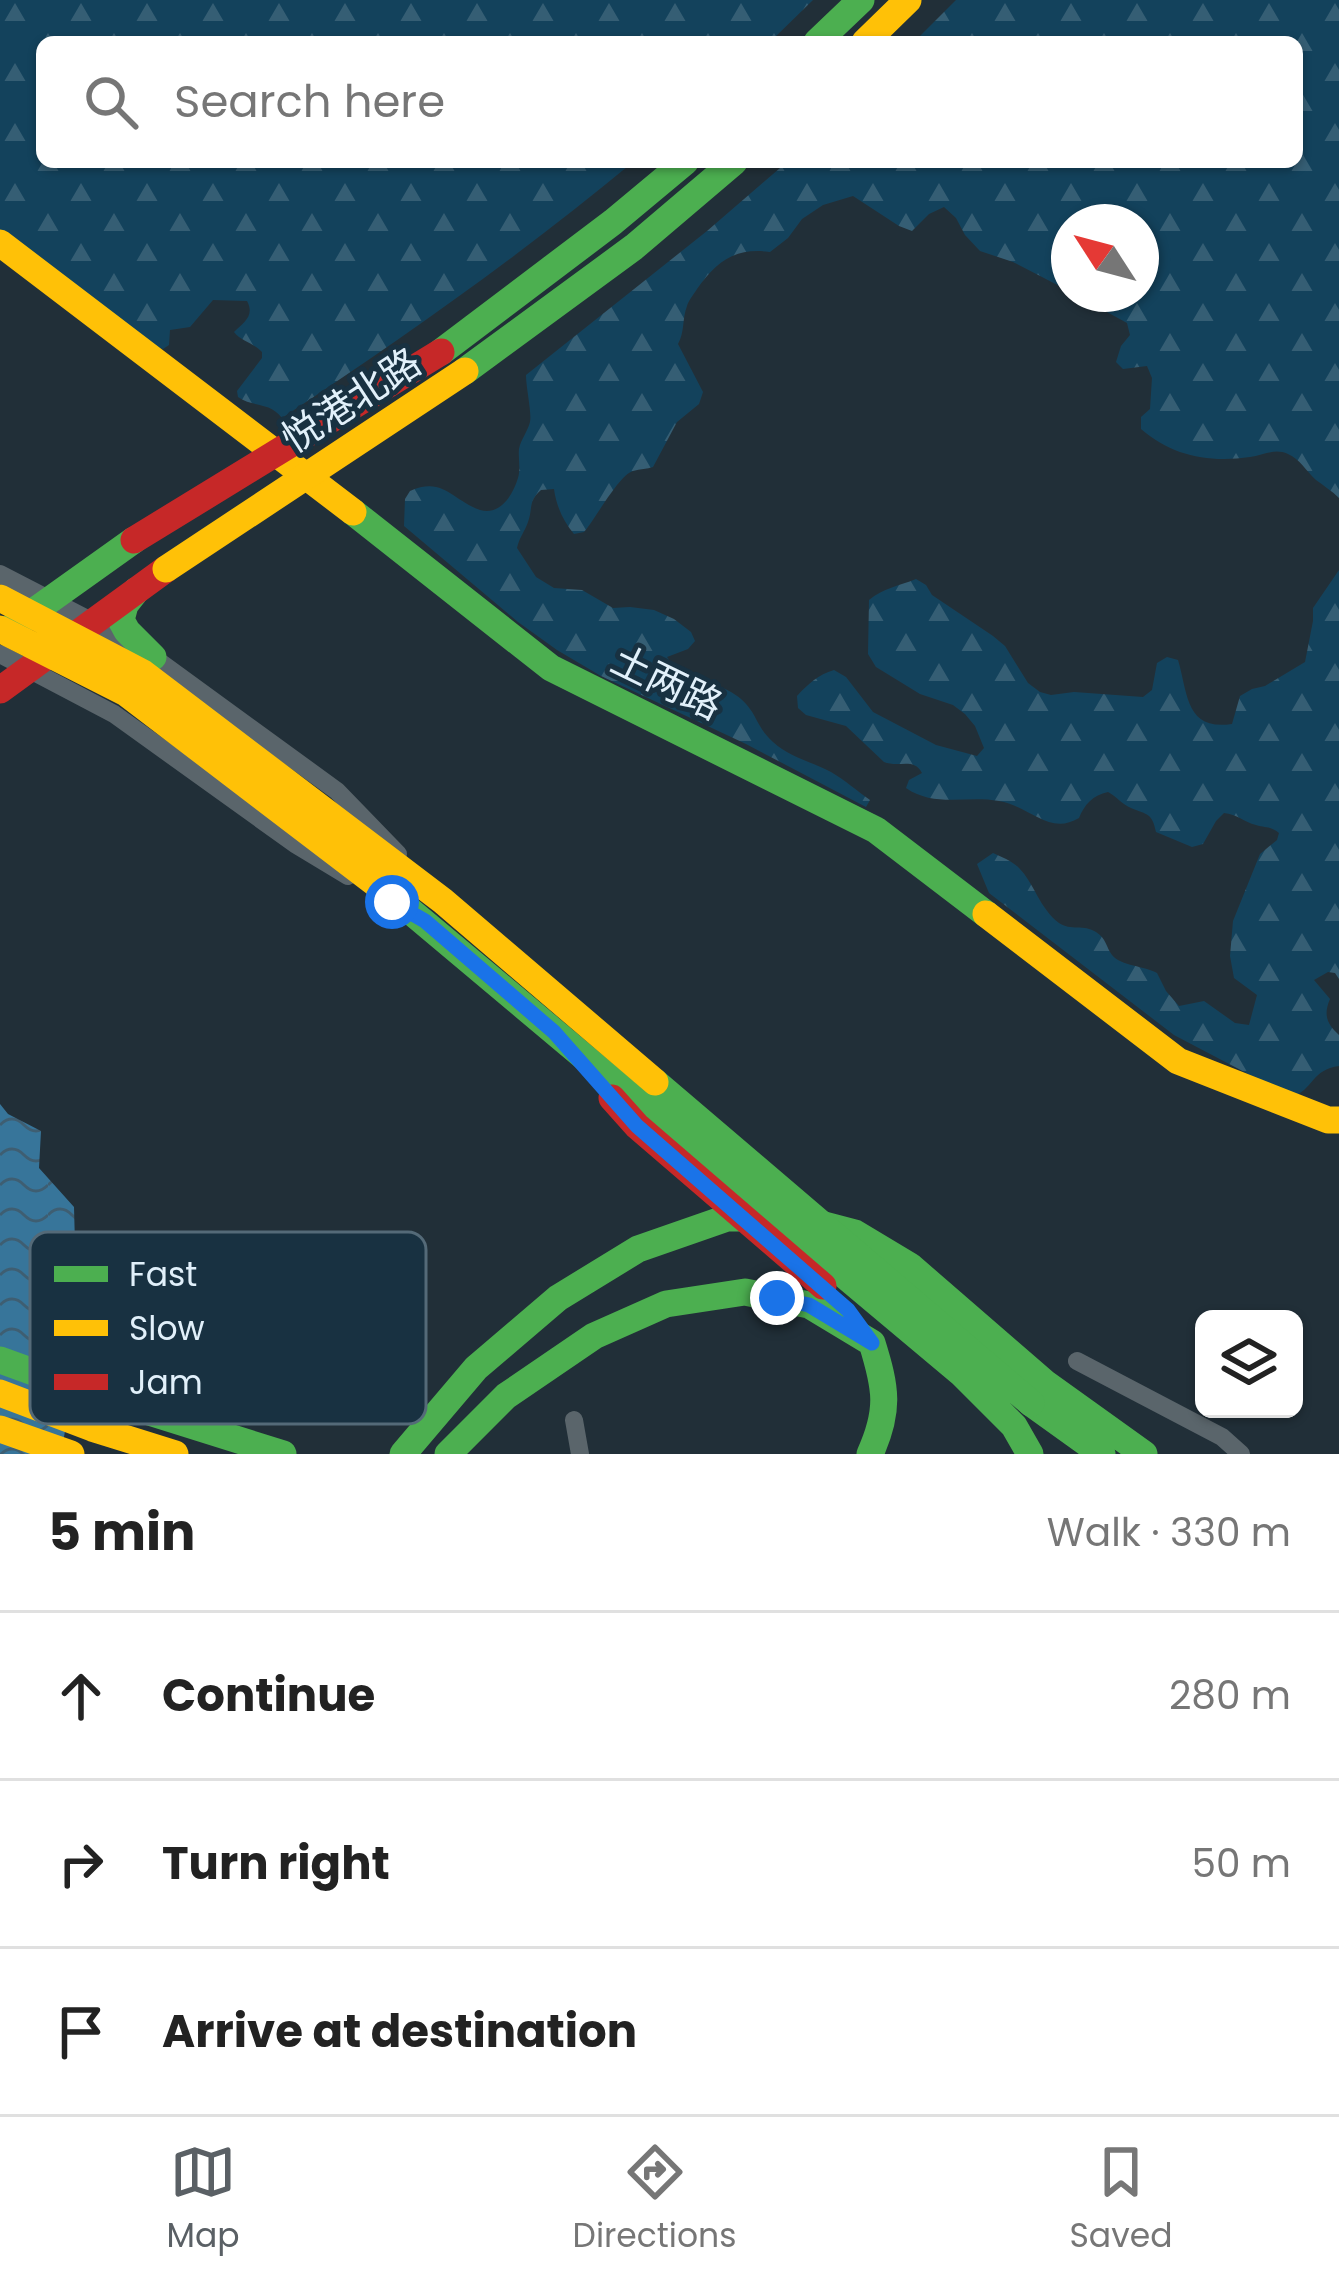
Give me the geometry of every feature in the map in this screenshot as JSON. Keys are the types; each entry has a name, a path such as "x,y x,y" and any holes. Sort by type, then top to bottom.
{"main road":[{"path":"823,36 861,0"},
{"path":"871,36 908,0"},
{"name":"悦港北路","path":"0,632 134,540 441,352 678,168"},
{"name":"悦港北路","path":"0,691 166,569 465,371 634,247 727,168"},
{"name":"土两路","path":"0,243 551,668 876,830 1178,1061 1328,1120 1339,1120"},
{"path":"136,591 121,620 153,657"},
{"path":"0,598 142,673 1031,1403 1102,1454"},
{"path":"0,632 126,693 434,911 554,1032 637,1126 848,1310 872,1343 887,1391 880,1431 870,1454"},
{"path":"554,1032 962,1374 1014,1426 1030,1454"},
{"path":"403,1454 476,1368 558,1298 638,1249 727,1218 792,1217 855,1233 910,1266 1045,1383 1144,1454"},
{"path":"448,1454 506,1396 594,1336 666,1304 745,1292 809,1305 872,1343"},
{"path":"0,1360 30,1371"},
{"path":"0,1393 30,1404"},
{"path":"81,1424 175,1454"},
{"path":"188,1424 283,1454"},
{"path":"0,1429 71,1454"}],"street":[{"path":"0,574 153,657 337,791 434,911"},
{"path":"0,654 114,714 295,844 434,911"},
{"path":"1078,1361 1222,1437 1241,1454"},
{"path":"574,1420 580,1454"}],"green space":[{"path":"0,0 813,0 776,36 36,36 36,168 626,168 461,295 282,418 272,409 238,397 237,391 262,358 259,349 234,332 249,315 247,301 213,300 190,327 170,330 169,345 163,349 0,232"},
{"path":"956,0 1339,0 1339,498 1283,452 1206,458 1165,446 1141,429 1141,417 1150,409 1152,378 1147,366 1123,369 1116,362 1130,335 1127,323 1107,312 1159,312 1159,204 1051,204 1051,282 980,251 944,207 912,231 853,196 823,205 802,219 770,252 728,258 690,300 678,344 703,392 699,404 677,422 653,467 627,474 584,532 574,534 570,529 554,489 541,490 532,501 517,548 536,577 554,588 582,590 613,608 654,610 674,619 695,641 667,657 673,665 740,698 773,742 841,778 870,800 866,807 557,650 404,526 405,499 421,487 447,491 480,510 494,510 505,503 518,478 519,449 530,422 526,375 780,168 1303,168 1303,36 920,36"},
{"path":"1339,570 1339,979 1328,972 1314,980 1330,999 1327,1015 1339,1035 1339,1066 1323,1071 1292,1097 1174,1035 989,893 977,864 993,853 1013,863 1059,923 1091,930 1102,937 1116,959 1157,973 1179,1006 1204,1001 1235,1023 1249,1025 1257,995 1234,978 1230,956 1233,921 1260,854 1279,833 1224,813 1203,844 1192,847 1156,832 1148,816 1108,792 1090,801 1079,818 1058,824 999,801 928,798 906,788 909,780 922,773 915,765 884,762 846,726 806,715 798,708 801,691 834,670 846,677 873,712 936,745 977,756 984,748 965,714 876,667 868,654 869,600 916,579 1005,646 1028,683 1040,692 1143,697 1152,690 1157,663 1167,657 1178,660 1197,716 1217,725 1232,724 1240,696 1305,662 1313,608"}],"water":[{"path":"0,1104 8,1114 41,1131 39,1168 74,1207 75,1232 30,1232 30,1424 66,1424 61,1454 0,1454"}],"traffic: fast":[{"path":"823,36 861,0"},
{"path":"441,352 678,168"},
{"path":"465,371 634,247 727,168"},
{"path":"353,512 551,668 876,830 986,914"},
{"path":"12,627 134,540"},
{"path":"136,591 121,620 153,657"},
{"path":"396,899 962,1374 1014,1426 1030,1454"},
{"path":"655,1082 1031,1403"},
{"path":"403,1454 476,1368 558,1298 638,1249 727,1218 761,1218"},
{"path":"817,1223 855,1233 910,1266 1045,1383 1144,1454"},
{"path":"448,1454 506,1396 594,1336 666,1304 745,1292 809,1305 872,1343 884,1399 870,1454"},
{"path":"0,1360 30,1371"},
{"path":"1031,1403 1102,1454"},
{"path":"188,1424 283,1454"}],"traffic: slow":[{"path":"871,36 908,0"},
{"path":"0,243 353,512"},
{"path":"166,569 465,371"},
{"path":"0,598 143,673 443,901 655,1082"},
{"path":"0,629 126,693 396,899"},
{"path":"986,914 1178,1061 1328,1120 1339,1120"},
{"path":"0,1393 30,1404"},
{"path":"81,1424 175,1454"},
{"path":"0,1429 71,1454"}],"traffic: jam":[{"path":"134,540 441,352"},
{"path":"0,690 166,569"},
{"path":"612,1098 637,1126 823,1286"}],"route":[{"path":"392,902 425,921 554,1032 637,1126 848,1310 872,1343 809,1305 777,1298"}]}
